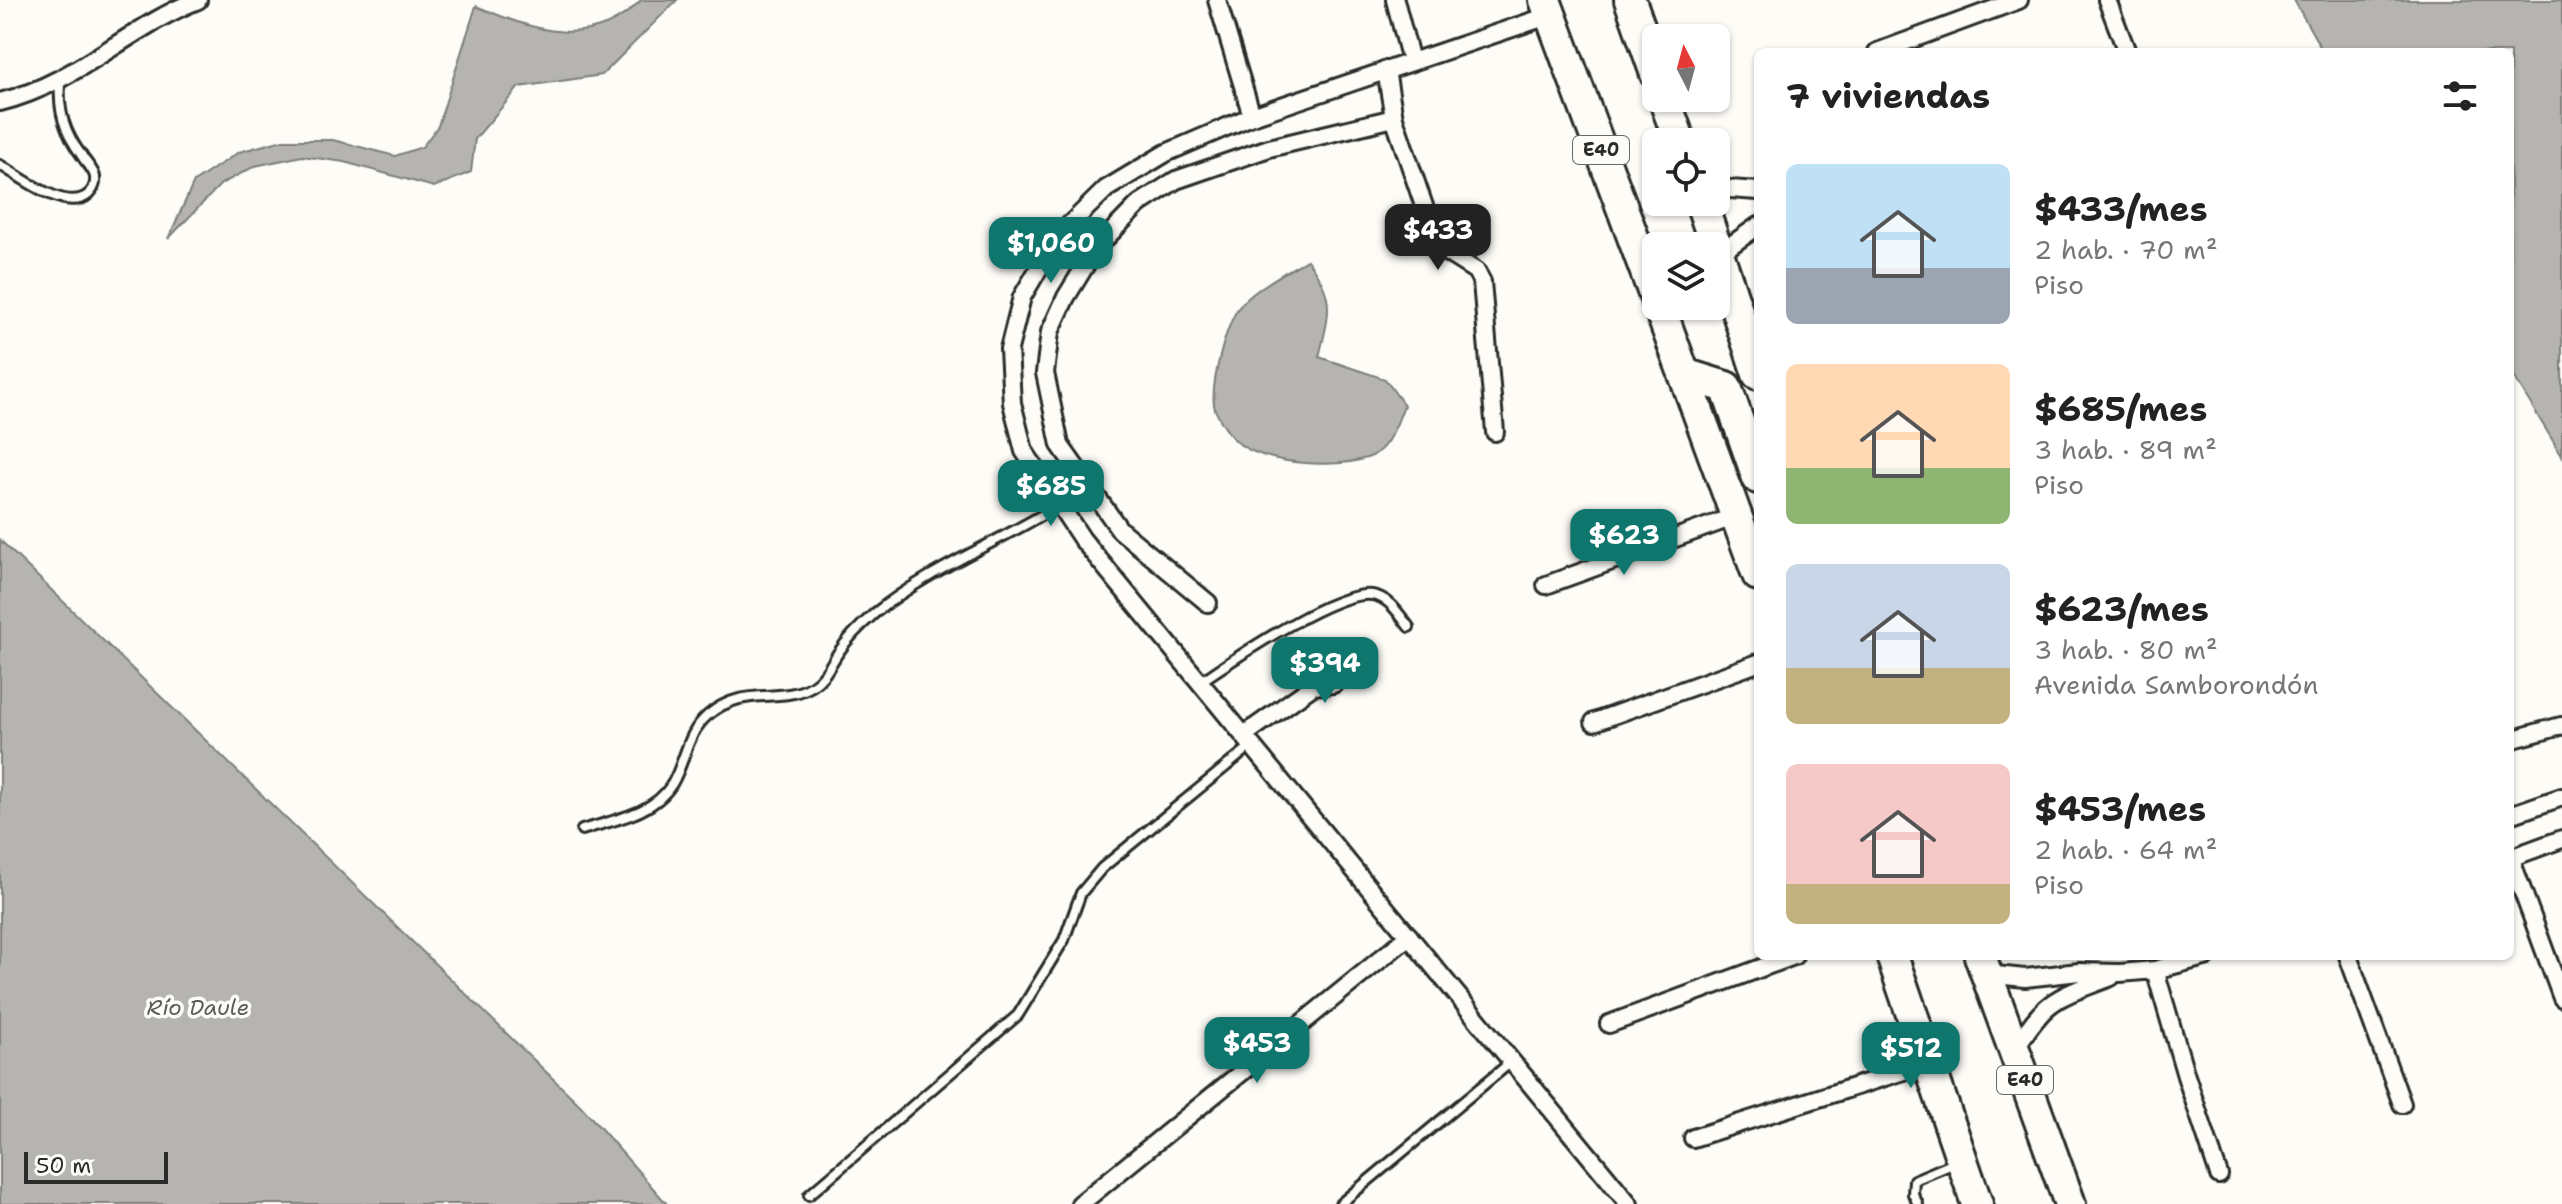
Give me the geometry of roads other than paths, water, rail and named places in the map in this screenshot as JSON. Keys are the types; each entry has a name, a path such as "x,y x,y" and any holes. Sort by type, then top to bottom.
{"highway":[{"path":"1630,0 1642,34"},
{"name":"E40","path":"1548,8 1642,261"},
{"path":"1730,285 1754,361"},
{"path":"1664,320 1754,564"},
{"path":"1684,374 1726,387 1754,467"},
{"path":"1893,960 1977,1204"},
{"name":"E40","path":"1983,965 2070,1204"}],"street":[{"path":"0,102 60,80 168,12 198,0"},
{"path":"1217,0 1252,116"},
{"path":"1395,0 1411,61"},
{"path":"1888,48 2019,0"},
{"path":"2107,0 2125,48"},
{"path":"1548,8 1411,61 1252,116 1166,153 1106,189 1058,236 1022,297 1009,349 1012,403 1024,451 1082,539 1629,1204"},
{"path":"1386,70 1394,118 1438,247 1476,271 1482,282 1495,432"},
{"path":"1208,603 1120,530 1060,445 1045,373 1050,332 1096,248 1139,204 1176,180 1269,148 1394,118"},
{"path":"1730,189 1754,191"},
{"path":"1730,246 1754,229"},
{"path":"1546,585 1736,516"},
{"path":"1248,740 1313,686 1333,684 1370,660"},
{"path":"1594,722 1754,664"},
{"path":"2514,739 2561,726"},
{"path":"2514,814 2562,797"},
{"path":"2514,856 2562,839"},
{"path":"2514,868 2561,994"},
{"path":"1080,1204 1409,936"},
{"path":"1609,1024 1783,960"},
{"path":"1983,965 2025,978 2079,972 2155,970 2193,960"},
{"path":"2349,960 2402,1104"},
{"path":"2155,970 2219,1175"},
{"path":"2014,1050 2037,1014 2053,999 2120,973"},
{"path":"1693,1138 1929,1063"}],"lane":[{"path":"0,165 60,200 76,201 87,196 95,187 95,174 65,132 59,102 60,80"},
{"path":"582,830 650,807 673,783 687,741 707,716 727,702 742,696 804,690 817,683 851,635 897,597 958,558 1011,535 1059,505"},
{"path":"1200,682 1257,644 1346,599 1371,594 1381,598 1390,603 1409,627"},
{"path":"809,1195 1018,1015 1064,940 1081,893 1102,868 1248,740"},
{"path":"1340,1204 1512,1061"},
{"path":"1918,1204 1913,1194 1914,1180 1962,1160"}],"water":[{"path":"641,0 677,0 602,75 519,87 475,139 471,172 434,187 344,162 302,156 255,166 221,184 168,239 194,182 239,152 283,140 333,140 395,156 422,147 438,126 476,6 519,22 562,32 603,26 622,16"},
{"path":"2294,0 2562,0 2562,456 2514,377 2514,48 2321,48"},
{"path":"1307,260 1317,273 1327,296 1328,317 1319,357 1385,379 1404,405 1392,434 1372,456 1322,464 1263,455 1236,441 1215,409 1220,356 1237,310 1259,289"},
{"name":"Río Daule","path":"0,540 581,1106 667,1204 0,1204"}]}
